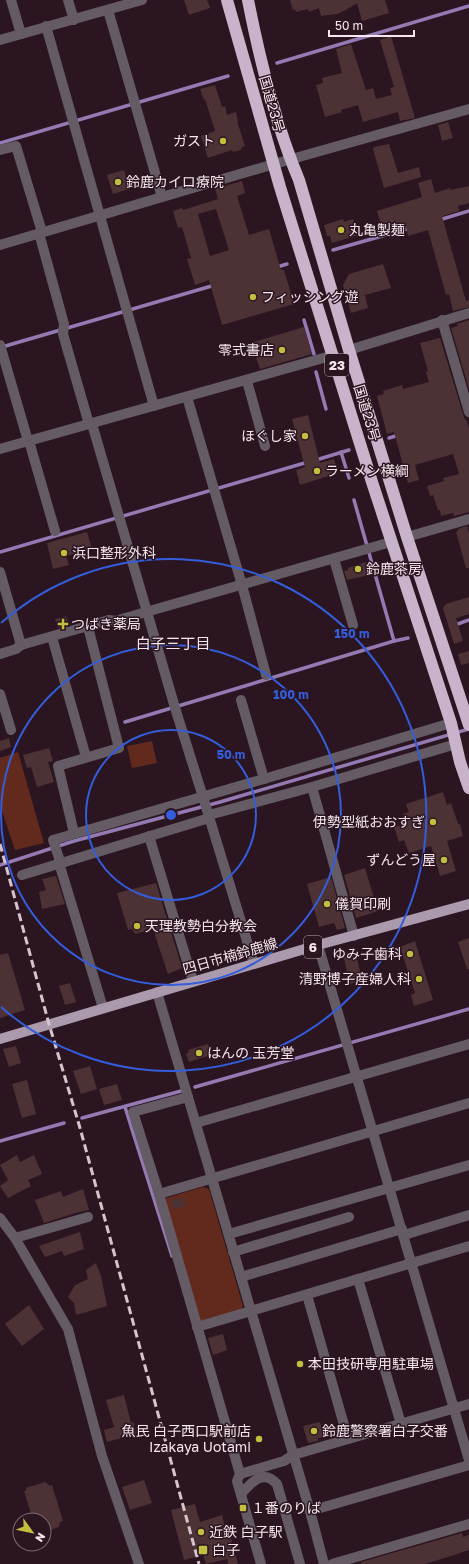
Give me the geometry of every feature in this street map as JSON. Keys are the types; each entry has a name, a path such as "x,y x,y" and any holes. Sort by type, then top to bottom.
{"highway":[{"name":"国道23号","path":"227,0 274,164 391,542 451,726 460,762 469,788"},
{"name":"国道23号","path":"248,0 266,80 291,160 299,180 349,350 407,537 468,721"}],"main road":[{"name":"四日市楠鈴鹿線","path":"0,1039 318,945 469,904"}],"street":[{"path":"11,0 21,34"},
{"path":"68,0 74,20"},
{"path":"0,40 142,0"},
{"path":"108,10 162,197"},
{"path":"46,26 73,116 154,406"},
{"path":"0,245 100,214 469,109"},
{"path":"0,150 16,146 40,232 64,329 91,424 174,706 254,964"},
{"path":"349,350 429,326 442,320 469,313"},
{"path":"442,320 469,412"},
{"path":"1,349 55,531"},
{"path":"0,450 247,381 334,355"},
{"path":"247,381 265,446"},
{"path":"186,397 242,585 266,675"},
{"path":"407,537 469,519"},
{"path":"0,654 16,649 21,645 109,620 115,620 146,612 391,542"},
{"path":"334,558 353,625"},
{"path":"0,572 2,585 21,645"},
{"path":"74,833 58,766 119,748 88,627"},
{"path":"52,637 86,757"},
{"path":"0,694 11,730"},
{"path":"241,700 264,779"},
{"path":"103,1008 53,840 451,726"},
{"path":"22,875 59,861 206,819 209,815 312,787 456,744"},
{"path":"312,787 354,936"},
{"path":"149,836 193,981"},
{"path":"318,945 469,1460"},
{"path":"157,992 310,1511 324,1564"},
{"path":"196,1123 469,1044"},
{"path":"188,1096 133,1112 159,1194 240,1474 237,1481 260,1564"},
{"path":"159,1194 469,1103"},
{"path":"229,1234 469,1165"},
{"path":"241,1277 469,1215"},
{"path":"15,1238 88,1217"},
{"path":"234,1252 349,1217"},
{"path":"0,1218 15,1238 68,1329 102,1456 138,1564"},
{"path":"197,1328 469,1246"},
{"path":"358,1279 400,1424"},
{"path":"307,1295 348,1438"},
{"path":"240,1474 284,1461 293,1455 348,1438 469,1404"},
{"path":"310,1511 469,1465"},
{"path":"241,1494 255,1479 265,1477 270,1478 277,1484 300,1564"},
{"path":"332,1564 469,1524"}],"shaded area":[{"path":"152,741 157,763 132,768 127,746"},
{"path":"18,752 44,843 15,850 0,805 0,758"},
{"path":"203,1187 209,1189 243,1306 239,1313 203,1323 199,1320 164,1205 166,1198"}],"building":[{"path":"184,0 207,0 210,8 189,15"},
{"path":"290,0 385,0 389,13 362,21 357,3 337,14 321,16 319,8 309,12 308,9 296,12 295,9 293,10"},
{"path":"391,36 415,118 400,121 398,112 363,122 358,105 325,117 316,85 323,83 322,78 342,73 336,49 351,44 366,90 373,88 376,99 392,95 390,88 394,87 380,40"},
{"path":"215,85 222,107 225,106 227,115 236,112 237,121 245,146 241,148 241,150 233,152 232,150 208,158 201,136 215,131 205,99 204,100 200,89"},
{"path":"448,122 453,138 442,141 438,125"},
{"path":"389,144 398,173 419,167 421,177 384,188 373,149 374,147"},
{"name":"鈴鹿カイロ療院","path":"124,170 129,189 113,194 107,175"},
{"path":"431,179 435,193 450,188 450,190 469,186 469,203 458,206 459,211 442,216 466,301 469,300 469,307 453,311 449,294 446,295 428,230 408,236 406,227 384,234 377,211 422,197 418,183"},
{"path":"242,181 245,193 237,196 249,235 269,229 281,270 284,270 294,304 222,325 209,280 195,285 187,259 191,258 182,227 178,228 173,211 182,208 183,210 218,199 215,189","holes":["216,209 229,250 210,256 198,214"]},
{"name":"丸亀製麺","path":"343,219 344,222 353,219 358,235 332,243 330,236 327,236 324,225"},
{"path":"383,264 391,288 365,295 368,308 351,313 343,285 349,274"},
{"path":"469,320 469,389 451,328 458,326 457,324"},
{"name":"零式書店","path":"304,327 312,354 260,369 251,343"},
{"path":"440,338 463,414 469,428 469,512 454,516 453,513 441,516 440,510 438,510 433,495 430,496 427,486 444,481 443,478 459,474 453,454 415,465 419,480 408,483 394,432 387,434 377,396 384,394 383,391 402,385 403,389 429,382 426,372 428,371 420,343"},
{"path":"308,415 320,463 334,459 338,473 300,485 296,470 305,467 292,419"},
{"path":"467,526 469,533 469,568 466,568 456,532 458,529"},
{"name":"浜口整形外科","path":"87,532 92,549 66,556 69,565 53,569 47,543"},
{"name":"鈴鹿茶房","path":"366,562 369,575 347,580 344,571 348,570 348,568"},
{"path":"469,597 469,614 456,618 463,641 454,644 443,608 446,604"},
{"name":"つばき薬局","path":"66,616 69,625 58,628 55,619"},
{"path":"469,651 469,663 461,665 458,654"},
{"path":"9,738 11,747 0,751 0,741"},
{"path":"49,748 53,761 48,762 54,782 37,787 31,767 27,768 23,755"},
{"name":"伊勢型紙おおすぎ","path":"443,792 447,805 451,803 458,824 460,824 463,836 447,841 456,871 440,876 431,846 409,853 404,840 399,842 394,827 406,824 403,814 409,812 406,804"},
{"path":"365,868 378,911 356,918 344,875"},
{"path":"56,876 65,904 42,909 39,892 46,890 42,879"},
{"name":"儀賀印刷","path":"331,877 345,928 337,930 334,923 319,927 307,884"},
{"name":"天理教勢白分教会","path":"156,883 182,968 168,974 153,929 135,934 132,929 128,930 117,893"},
{"path":"469,938 469,969 467,969 458,942"},
{"name":"清野博子産婦人科","path":"415,941 433,1000 414,1006 411,995 415,993 400,947"},
{"path":"355,950 362,980 350,984 343,954"},
{"path":"8,953 25,1010 0,1018 0,955"},
{"path":"70,983 76,1002 65,1005 59,986"},
{"name":"はんの 玉芳堂","path":"208,1044 211,1055 189,1062 186,1054 189,1052 188,1050"},
{"path":"16,1046 21,1063 9,1067 3,1049"},
{"path":"90,1066 97,1089 81,1094 73,1071"},
{"path":"27,1080 36,1114 22,1118 12,1084"},
{"path":"117,1084 122,1100 104,1105 99,1089"},
{"path":"17,1155 20,1162 34,1155 42,1174 28,1180 31,1186 8,1198 0,1186 8,1180 0,1165"},
{"path":"83,1189 89,1210 44,1223 35,1200 61,1191 63,1197"},
{"path":"183,1197 186,1206 173,1209 170,1200"},
{"path":"80,1232 84,1249 64,1256 62,1251 45,1257 39,1246"},
{"path":"96,1263 101,1276 107,1306 76,1315 74,1303 68,1297 75,1285 88,1279 86,1270"},
{"path":"29,1305 44,1329 22,1346 5,1324"},
{"path":"223,1334 227,1350 213,1355 208,1338"},
{"path":"124,1395 131,1423 133,1422 136,1434 107,1442 104,1430 114,1427 106,1400"},
{"path":"320,1422 324,1437 318,1438 318,1441 308,1443 303,1426"},
{"path":"144,1480 152,1503 130,1510 122,1487"},
{"path":"45,1482 50,1486 52,1485 63,1521 60,1522 59,1527 52,1529 52,1512 31,1512 24,1491 26,1491 26,1488"},
{"name":"近鉄 白子駅","path":"195,1504 200,1522 222,1515 227,1536 230,1535 238,1564 228,1564 227,1559 206,1564 203,1555 184,1560 171,1510"},
{"path":"462,1533 463,1537 469,1535 469,1550 425,1564 361,1564 361,1562"}],"waterway":[{"path":"277,63 469,6"},
{"path":"0,143 228,76"},
{"path":"439,220 469,211"},
{"path":"333,250 410,228"},
{"path":"277,267 287,264"},
{"path":"2,347 215,285"},
{"path":"304,320 314,354"},
{"path":"316,372 326,409"},
{"path":"389,438 399,435"},
{"path":"316,460 349,450"},
{"path":"341,452 349,478"},
{"path":"0,552 308,462"},
{"path":"125,722 394,641 354,500"},
{"path":"455,625 469,620"},
{"path":"394,641 408,638"},
{"path":"0,865 74,841 220,802 469,729"},
{"path":"195,1087 469,1009"},
{"path":"82,1118 181,1091"},
{"path":"125,1107 172,1256"},
{"path":"0,1141 64,1123"}],"railway":[{"path":"0,844 49,1024 80,1128 199,1564"}],"place":[{"name":"ガスト","path":"223,141"},
{"name":"鈴鹿カイロ療院","path":"118,182"},
{"name":"丸亀製麺","path":"341,230"},
{"name":"フィッシング遊","path":"253,297"},
{"name":"零式書店","path":"282,350"},
{"name":"ほぐし家","path":"305,436"},
{"name":"ラーメン横綱","path":"317,471"},
{"name":"浜口整形外科","path":"64,553"},
{"name":"鈴鹿茶房","path":"358,569"},
{"name":"つばき薬局","path":"63,624"},
{"name":"伊勢型紙おおすぎ","path":"433,822"},
{"name":"ずんどう屋","path":"444,860"},
{"name":"儀賀印刷","path":"327,904"},
{"name":"天理教勢白分教会","path":"137,926"},
{"name":"ゆみ子歯科","path":"410,954"},
{"name":"清野博子産婦人科","path":"419,979"},
{"name":"はんの 玉芳堂","path":"199,1053"},
{"name":"本田技研専用駐車場","path":"300,1364"},
{"name":"鈴鹿警察署白子交番","path":"314,1431"},
{"name":"魚民 白子西口駅前店 Izakaya Uotami","path":"259,1439"},
{"name":"１番のりば","path":"243,1508"},
{"name":"近鉄 白子駅","path":"201,1532"},
{"name":"白子","path":"203,1550"}],"district":[{"name":"白子三丁目","path":"173,644"}]}
